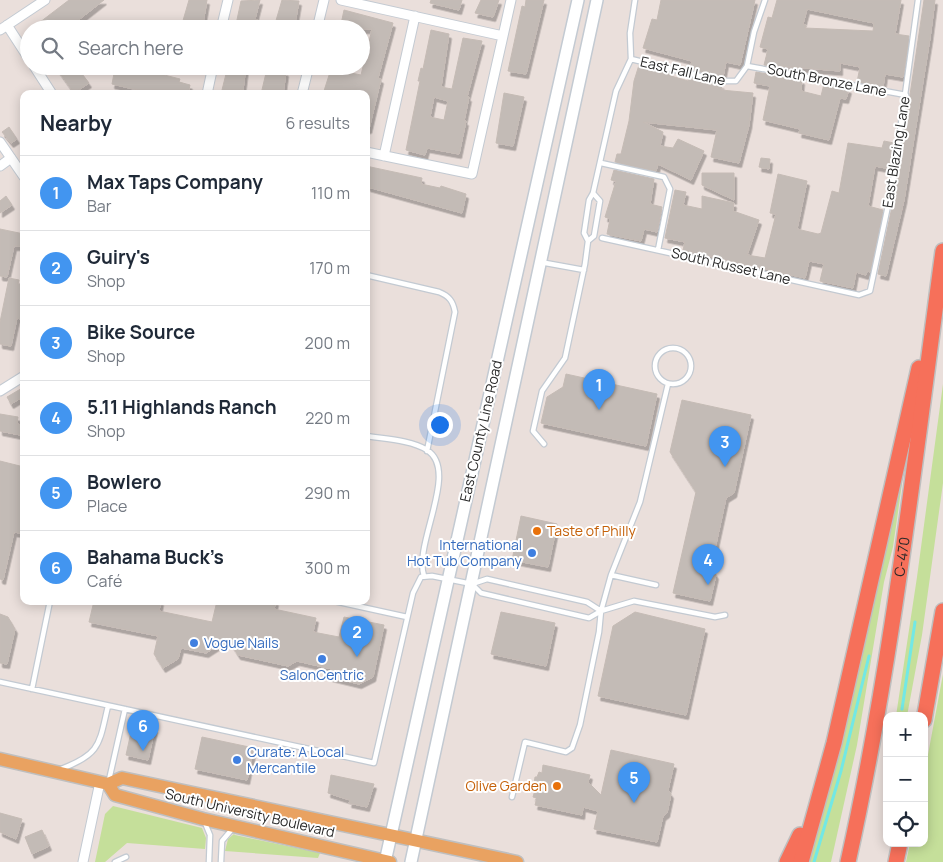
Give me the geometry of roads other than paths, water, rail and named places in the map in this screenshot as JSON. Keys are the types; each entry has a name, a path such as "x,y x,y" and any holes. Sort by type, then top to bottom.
{"highway":[{"name":"C-470","path":"848,862 886,669 943,251"},
{"path":"801,862 836,735 917,375 933,285 940,271"},
{"path":"925,712 943,611"},
{"path":"787,862 802,830 813,821"},
{"path":"896,862 899,847"}],"main road":[{"name":"East County Line Road","path":"387,862 391,835 578,0"},
{"name":"East County Line Road","path":"411,862 597,0"},
{"name":"South University Boulevard","path":"0,759 104,783 122,778 518,862"},
{"name":"South University Boulevard","path":"104,783 115,795 203,819 387,862"}],"street":[{"path":"20,48 3,27 45,0"},
{"path":"223,20 228,0"},
{"path":"319,20 324,0"},
{"path":"341,0 503,36"},
{"path":"370,153 472,174 511,0"},
{"path":"384,156 415,16"},
{"path":"40,75 49,90"},
{"path":"208,90 211,75"},
{"path":"303,90 307,75"},
{"path":"0,142 20,171"},
{"path":"0,166 11,158"},
{"path":"0,391 20,378"},
{"path":"83,862 104,783"}],"lane":[{"path":"544,444 534,431 538,404 544,386 566,358 584,270 588,241 584,233 589,200 594,192 616,91 631,59 630,26 635,0"},
{"path":"747,66 754,32 766,0"},
{"name":"East Blazing Lane","path":"859,295 870,291 893,182 918,0"},
{"name":"East Fall Lane","path":"631,59 729,82 736,82 747,66"},
{"name":"South Bronze Lane","path":"747,66 906,95"},
{"path":"601,162 664,177 670,189 658,250"},
{"path":"588,241 594,236 600,201 594,192"},
{"name":"South Russet Lane","path":"602,238 859,295"},
{"path":"539,262 584,270"},
{"path":"370,276 439,292 448,296 453,304 455,312 427,450"},
{"path":"678,348 683,350 690,359 691,371 689,376 680,383 668,384 662,381 655,371 656,358 665,349 678,348"},
{"path":"512,797 525,742 566,752 572,748 580,725 599,632 601,611 610,576 640,502 668,384"},
{"path":"370,437 417,446 427,450 437,464 439,477 422,558 424,576"},
{"path":"424,576 472,584 487,579 588,602 601,611"},
{"path":"0,682 374,763 407,617 416,584 424,576"},
{"path":"610,576 656,584"},
{"path":"472,584 481,593 589,618 601,611 634,601 715,616 725,614"},
{"path":"32,689 49,605"},
{"path":"352,605 407,617"},
{"path":"55,772 82,761 94,751 99,741 108,706"},
{"path":"104,783 125,709"},
{"path":"203,819 210,835 209,862"},
{"path":"221,862 222,841 236,826"},
{"path":"115,862 126,857"}],"waterway":[{"path":"902,709 915,622"},
{"path":"814,862 841,771 869,656"}],"place":[{"name":"Max Taps Company","path":"599,410"},
{"name":"Bike Source","path":"725,467"},
{"name":"Taste of Philly","path":"537,531"},
{"name":"International Hot Tub Company","path":"532,553"},
{"name":"5.11 Highlands Ranch","path":"708,585"},
{"name":"Vogue Nails","path":"194,643"},
{"name":"Guiry's","path":"357,657"},
{"name":"SalonCentric","path":"322,659"},
{"name":"Bahama Buck’s","path":"143,751"},
{"name":"Curate: A Local Mercantile","path":"237,760"},
{"name":"Olive Garden","path":"557,786"},
{"name":"Bowlero","path":"634,803"}]}
